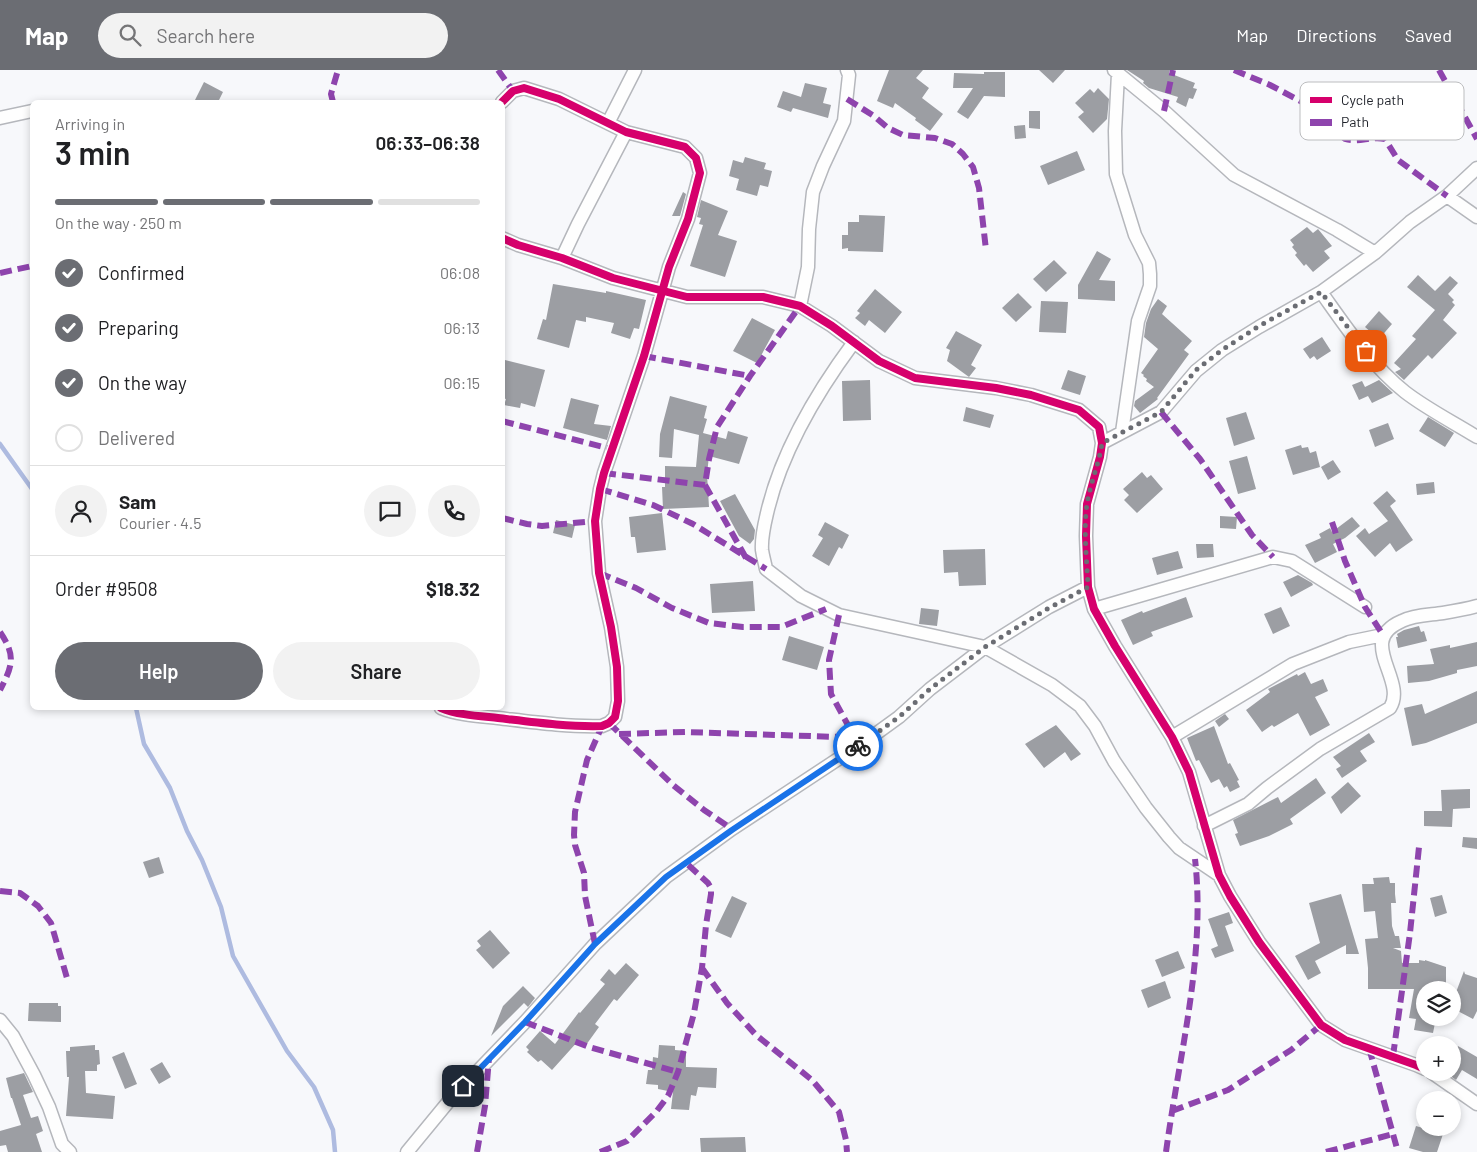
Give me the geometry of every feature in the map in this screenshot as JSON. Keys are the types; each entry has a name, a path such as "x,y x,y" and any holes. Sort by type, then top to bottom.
{"street":[{"path":"608,123 635,70"},
{"path":"800,306 808,268 809,229 813,192 844,121 849,75 847,70"},
{"path":"1116,72 1164,111 1234,175 1337,230 1375,253"},
{"path":"1116,72 1116,174 1134,236 1149,263 1150,274 1150,286 1138,321 1122,432"},
{"path":"446,710 552,724 602,726 615,717 618,701 616,666 611,627 599,573 595,521 604,473 644,356 669,267 688,219 700,173 696,158 684,147 626,132 559,100 524,88 513,91 504,100"},
{"path":"0,118 30,111"},
{"path":"562,258 626,132"},
{"path":"1102,443 1161,412 1196,370 1222,350 1259,326 1321,292 1375,253 1410,222 1447,196 1477,168"},
{"path":"1447,196 1477,217"},
{"path":"505,239 613,278 687,297 764,297 800,306 879,361 915,378 1031,394 1079,410 1099,427 1102,443 1100,457 1087,504 1088,587 1094,609 1172,736 1189,772 1219,875 1259,942 1321,1025 1345,1040 1416,1065"},
{"path":"1321,292 1357,341 1383,371 1405,392 1477,436"},
{"path":"854,342 831,374 794,436 772,491 763,529 762,550 766,569 801,596 838,615 985,647 1052,685 1080,706 1095,726 1114,761 1146,808 1169,837 1179,848 1219,875"},
{"path":"1094,609 1273,557 1292,561 1365,607"},
{"path":"407,1152 450,1100 525,1022 595,944 659,883 685,862 892,722 930,689 985,647 1088,587"},
{"path":"1172,736 1293,664 1349,642 1383,635 1395,624 1403,620 1477,606"},
{"path":"1204,826 1248,804 1320,749 1390,708 1394,695 1384,661 1383,635"},
{"path":"0,1020 13,1036 30,1068 49,1107 62,1144 70,1152"},
{"path":"1444,1081 1477,1104"}],"building":[{"path":"889,70 923,70 916,78 929,88 922,98 943,114 930,131 895,103 893,108 877,101"},
{"path":"1039,70 1065,70 1053,83"},
{"path":"1127,70 1170,70 1169,73 1195,83 1193,88 1197,89 1193,99 1189,98 1186,107 1176,102 1178,97 1149,88 1143,83 1144,81"},
{"path":"984,72 1005,72 1005,97 984,96 968,119 957,112 973,88 953,88 954,73 984,74"},
{"path":"204,82 223,92 219,100 195,100"},
{"path":"805,83 827,88 823,103 831,105 828,118 793,108 791,112 777,107 783,91 801,97"},
{"path":"1098,88 1109,99 1107,119 1093,133 1078,117 1084,112 1075,103 1090,89 1094,93"},
{"path":"1029,111 1040,111 1040,129 1029,128"},
{"path":"1025,125 1026,138 1015,139 1014,126"},
{"path":"1077,151 1085,170 1048,185 1040,166"},
{"path":"745,157 766,163 764,169 772,171 768,187 760,185 757,196 736,190 739,179 729,176 733,160 743,163"},
{"path":"683,192 686,194 680,216 672,216"},
{"path":"701,200 728,211 718,235 737,241 725,277 690,266 703,225 699,224 701,218 697,217"},
{"path":"859,215 885,216 883,252 848,251 848,248 842,249 842,235 848,235 848,222 859,222"},
{"path":"1307,227 1313,233 1318,229 1332,246 1324,251 1330,258 1313,272 1306,264 1304,266 1295,255 1297,253 1292,247 1294,245 1290,240"},
{"path":"1097,251 1111,259 1099,280 1115,281 1115,301 1078,299 1078,285"},
{"path":"1054,260 1067,273 1046,292 1033,279"},
{"path":"1418,275 1435,291 1450,276 1458,283 1448,294 1454,300 1452,302 1455,305 1443,320 1457,333 1432,359 1428,355 1404,380 1395,372 1401,369 1394,363 1416,339 1412,336 1435,310 1407,287"},
{"path":"553,284 606,293 606,291 646,300 639,329 634,328 630,339 611,333 614,323 586,317 586,322 576,320 569,348 537,339 543,319 546,320"},
{"path":"875,289 902,312 885,333 869,320 865,326 855,318 860,313 857,311"},
{"path":"1018,293 1032,307 1016,322 1002,308"},
{"path":"1158,299 1167,306 1162,314 1192,341 1184,350 1189,354 1158,399 1140,413 1134,406 1135,401 1154,387 1146,381 1147,379 1141,373 1158,349 1144,337 1151,309"},
{"path":"1041,301 1068,302 1066,333 1039,332"},
{"path":"1379,311 1392,324 1379,339 1365,327"},
{"path":"752,318 775,330 757,363 733,351"},
{"path":"956,331 982,345 971,365 976,368 969,377 947,361 950,350 946,348"},
{"path":"1322,337 1331,351 1317,360 1314,356 1310,359 1303,349"},
{"path":"505,360 545,370 535,407 521,403 520,408 505,405"},
{"path":"1068,370 1086,376 1080,395 1061,389"},
{"path":"870,380 871,420 843,421 842,381"},
{"path":"1379,380 1393,393 1372,403 1368,396 1359,400 1352,385 1362,381 1365,387"},
{"path":"670,396 707,406 704,418 707,419 703,433 726,439 728,431 748,437 739,464 709,456 707,474 709,507 663,509 662,487 665,487 665,466 696,467 699,435 674,429 672,458 659,457 660,434"},
{"path":"571,398 599,405 594,424 611,426 607,440 563,428"},
{"path":"966,407 994,415 990,428 963,421"},
{"path":"1246,412 1255,439 1234,446 1226,418"},
{"path":"1428,417 1454,433 1445,447 1419,431"},
{"path":"1388,423 1394,439 1375,447 1369,430"},
{"path":"1301,445 1302,448 1308,447 1310,453 1316,451 1320,467 1293,475 1285,450"},
{"path":"1247,456 1256,489 1238,494 1229,461"},
{"path":"1333,460 1341,472 1328,480 1321,467"},
{"path":"1142,472 1147,478 1151,475 1163,489 1137,513 1124,500 1129,495 1123,489"},
{"path":"1434,482 1435,493 1417,495 1416,484"},
{"path":"1387,491 1396,501 1390,506 1413,540 1396,552 1390,543 1375,557 1356,536 1365,528 1369,534 1388,521 1373,503"},
{"path":"735,494 755,530 754,539 750,544 739,536 720,501"},
{"path":"662,513 666,550 637,553 635,537 631,537 629,517"},
{"path":"1220,516 1237,517 1236,529 1220,528"},
{"path":"1352,517 1360,526 1345,538 1333,544 1337,552 1315,563 1305,545 1321,538 1319,534 1330,528 1332,532"},
{"path":"556,520 575,525 572,538 553,533"},
{"path":"825,522 849,535 842,549 839,547 829,566 812,556 823,538 818,535"},
{"path":"1196,544 1213,544 1214,557 1197,558"},
{"path":"985,549 986,585 959,586 958,572 944,573 943,550"},
{"path":"1178,551 1183,568 1157,575 1152,558"},
{"path":"1298,575 1313,585 1291,597 1283,582"},
{"path":"753,581 755,611 712,613 710,584"},
{"path":"1186,597 1193,617 1151,632 1153,636 1133,645 1121,620"},
{"path":"1281,607 1290,626 1273,634 1264,614"},
{"path":"921,608 939,610 937,626 919,624"},
{"path":"1419,626 1421,632 1424,631 1427,641 1398,648 1397,634"},
{"path":"789,636 824,647 817,670 782,660"},
{"path":"1477,642 1477,666 1457,670 1457,673 1429,681 1408,683 1407,666 1434,664 1430,649 1450,645 1450,648"},
{"path":"1305,672 1311,684 1323,679 1328,691 1315,697 1330,725 1310,736 1298,713 1274,727 1272,725 1262,732 1246,710 1270,692 1268,689 1297,674 1298,676"},
{"path":"1477,691 1477,723 1426,743 1412,746 1404,708 1422,704 1425,714"},
{"path":"1225,714 1229,719 1219,727 1215,721"},
{"path":"1056,725 1081,754 1071,761 1065,752 1044,768 1025,744"},
{"path":"1214,726 1228,764 1230,763 1239,780 1237,781 1240,787 1230,792 1227,786 1224,788 1219,779 1211,783 1199,760 1196,761 1187,738"},
{"path":"1369,733 1375,742 1360,751 1367,761 1342,778 1336,769 1341,766 1333,757"},
{"path":"1316,778 1326,793 1290,819 1293,824 1269,836 1240,846 1235,834 1238,833 1233,820 1278,797 1281,803"},
{"path":"1348,782 1361,796 1341,814 1331,797"},
{"path":"1470,789 1470,808 1453,809 1452,827 1424,826 1424,811 1442,811 1441,790"},
{"path":"1463,837 1477,838 1477,849 1462,847"},
{"path":"159,857 164,873 149,878 143,862"},
{"path":"1389,877 1390,883 1395,883 1396,903 1391,903 1392,926 1395,936 1399,936 1401,948 1393,948 1401,951 1402,963 1419,963 1419,960 1425,960 1446,967 1446,981 1416,981 1416,1019 1409,1018 1414,989 1368,989 1365,939 1378,938 1375,911 1364,912 1362,884 1374,884 1373,878"},
{"path":"1341,894 1359,954 1346,954 1346,945 1315,961 1321,973 1308,980 1295,956 1320,943 1309,903"},
{"path":"1442,895 1447,913 1435,917 1430,898"},
{"path":"732,896 747,903 731,938 715,931"},
{"path":"1229,912 1233,923 1225,926 1234,951 1215,958 1211,949 1218,946 1208,919"},
{"path":"490,930 510,953 493,969 476,950 481,946 477,941"},
{"path":"1178,951 1185,968 1162,977 1155,960"},
{"path":"626,963 639,975 617,1001 614,999 595,1024 599,1027 586,1045 579,1040 552,1070 541,1060 538,1062 527,1052 529,1050 526,1047 540,1031 555,1044 579,1012 605,984 600,980 609,969 615,975"},
{"path":"1464,971 1465,974 1477,978 1477,1011 1473,1019 1461,1013 1460,981"},
{"path":"1165,981 1171,998 1148,1008 1141,990"},
{"path":"523,986 535,998 528,1007 524,1003 491,1036 503,1006"},
{"path":"29,1003 58,1003 58,1006 61,1006 61,1022 28,1021"},
{"path":"1416,1019 1416,1026 1434,1026 1433,1033 1414,1030"},
{"path":"95,1045 95,1050 99,1050 100,1064 97,1065 97,1071 85,1071 86,1093 115,1096 113,1119 66,1116 69,1077 67,1077 66,1051 70,1051 70,1047"},
{"path":"659,1045 675,1046 675,1050 686,1051 686,1067 717,1068 716,1088 698,1087 696,1096 691,1095 689,1110 671,1109 673,1092 658,1089 658,1085 646,1084 648,1070 652,1070 653,1057 658,1058"},
{"path":"1461,1048 1477,1057 1477,1079 1462,1070 1461,1072"},
{"path":"124,1052 137,1084 125,1089 112,1057"},
{"path":"162,1062 171,1077 159,1084 150,1069"},
{"path":"24,1073 33,1092 23,1095 31,1118 38,1116 43,1131 36,1134 42,1152 8,1152 6,1145 0,1146 0,1131 21,1125 6,1078"},
{"path":"1416,1126 1416,1136 1442,1136 1437,1152 1423,1152 1409,1148"},
{"path":"745,1137 746,1152 701,1152 700,1138"}],"waterway":[{"path":"0,444 30,486"},
{"path":"136,710 144,744 170,788 221,907 233,956 287,1051 314,1087 333,1130 335,1152"}],"marked path":[{"path":"332,100 331,94 338,70"},
{"path":"498,70 513,91"},
{"path":"1164,111 1173,70"},
{"path":"1234,70 1270,85 1300,101"},
{"path":"1439,70 1446,82"},
{"path":"847,99 874,116 888,128 903,135 935,138 952,144 963,154 973,167 979,188 986,250"},
{"path":"1464,115 1477,139"},
{"path":"1350,140 1355,140"},
{"path":"1386,140 1398,160 1447,196"},
{"path":"0,273 30,266"},
{"path":"746,558 705,485 709,459 717,427 750,376 800,306"},
{"path":"644,356 750,376"},
{"path":"1161,412 1200,459 1252,535 1273,557"},
{"path":"505,422 611,449"},
{"path":"604,473 705,485"},
{"path":"600,489 653,505 693,524 766,569"},
{"path":"505,519 542,526 595,521"},
{"path":"1332,522 1345,561 1365,607 1383,635"},
{"path":"599,573 636,588 672,608 709,623 743,627 781,627 826,609"},
{"path":"839,615 829,660 831,694 855,738"},
{"path":"0,632 9,648 11,661 8,674 0,690"},
{"path":"609,723 673,785 704,810 732,829"},
{"path":"595,944 585,896 584,873 575,845 574,835 575,812 587,760 602,726"},
{"path":"619,734 685,732 870,738"},
{"path":"1393,1056 1410,933 1419,847"},
{"path":"1166,1152 1190,1006 1194,969 1197,932 1195,859"},
{"path":"600,1152 627,1141 656,1112 668,1096 678,1072 694,1013 702,968 711,894 711,888 708,883 685,862"},
{"path":"0,891 20,893 38,906 51,923 67,978"},
{"path":"702,968 727,1003 756,1035 812,1080 839,1112 847,1152"},
{"path":"525,1022 589,1047 678,1072"},
{"path":"1172,1111 1228,1090 1291,1050 1321,1025"},
{"path":"1369,1048 1398,1152"},
{"path":"477,1152 485,1106 489,1058"},
{"path":"1326,1152 1393,1134"}],"cycle path":[{"path":"448,710 469,715 576,726 602,726 609,723 615,717 618,701 617,667 611,627 599,573 595,521 604,473 644,356 669,267 688,219 700,173 696,158 685,147 626,132 559,99 524,88 513,91 504,100"},
{"path":"505,239 562,258 613,278 687,297 763,297 800,306 832,326 879,361 915,378 996,388 1031,395 1079,410 1099,427 1102,443 1100,457 1087,504 1088,587 1094,609 1172,737 1189,772 1219,875 1259,942 1321,1025 1345,1040 1416,1065"}],"way so far":[{"path":"858,746 899,717 930,689 985,647 1088,587 1087,504 1102,443 1161,412 1196,370 1222,350 1259,326 1321,292 1366,351"}],"route":[{"path":"463,1086 525,1022 595,944 666,877 685,862 858,746"}]}
